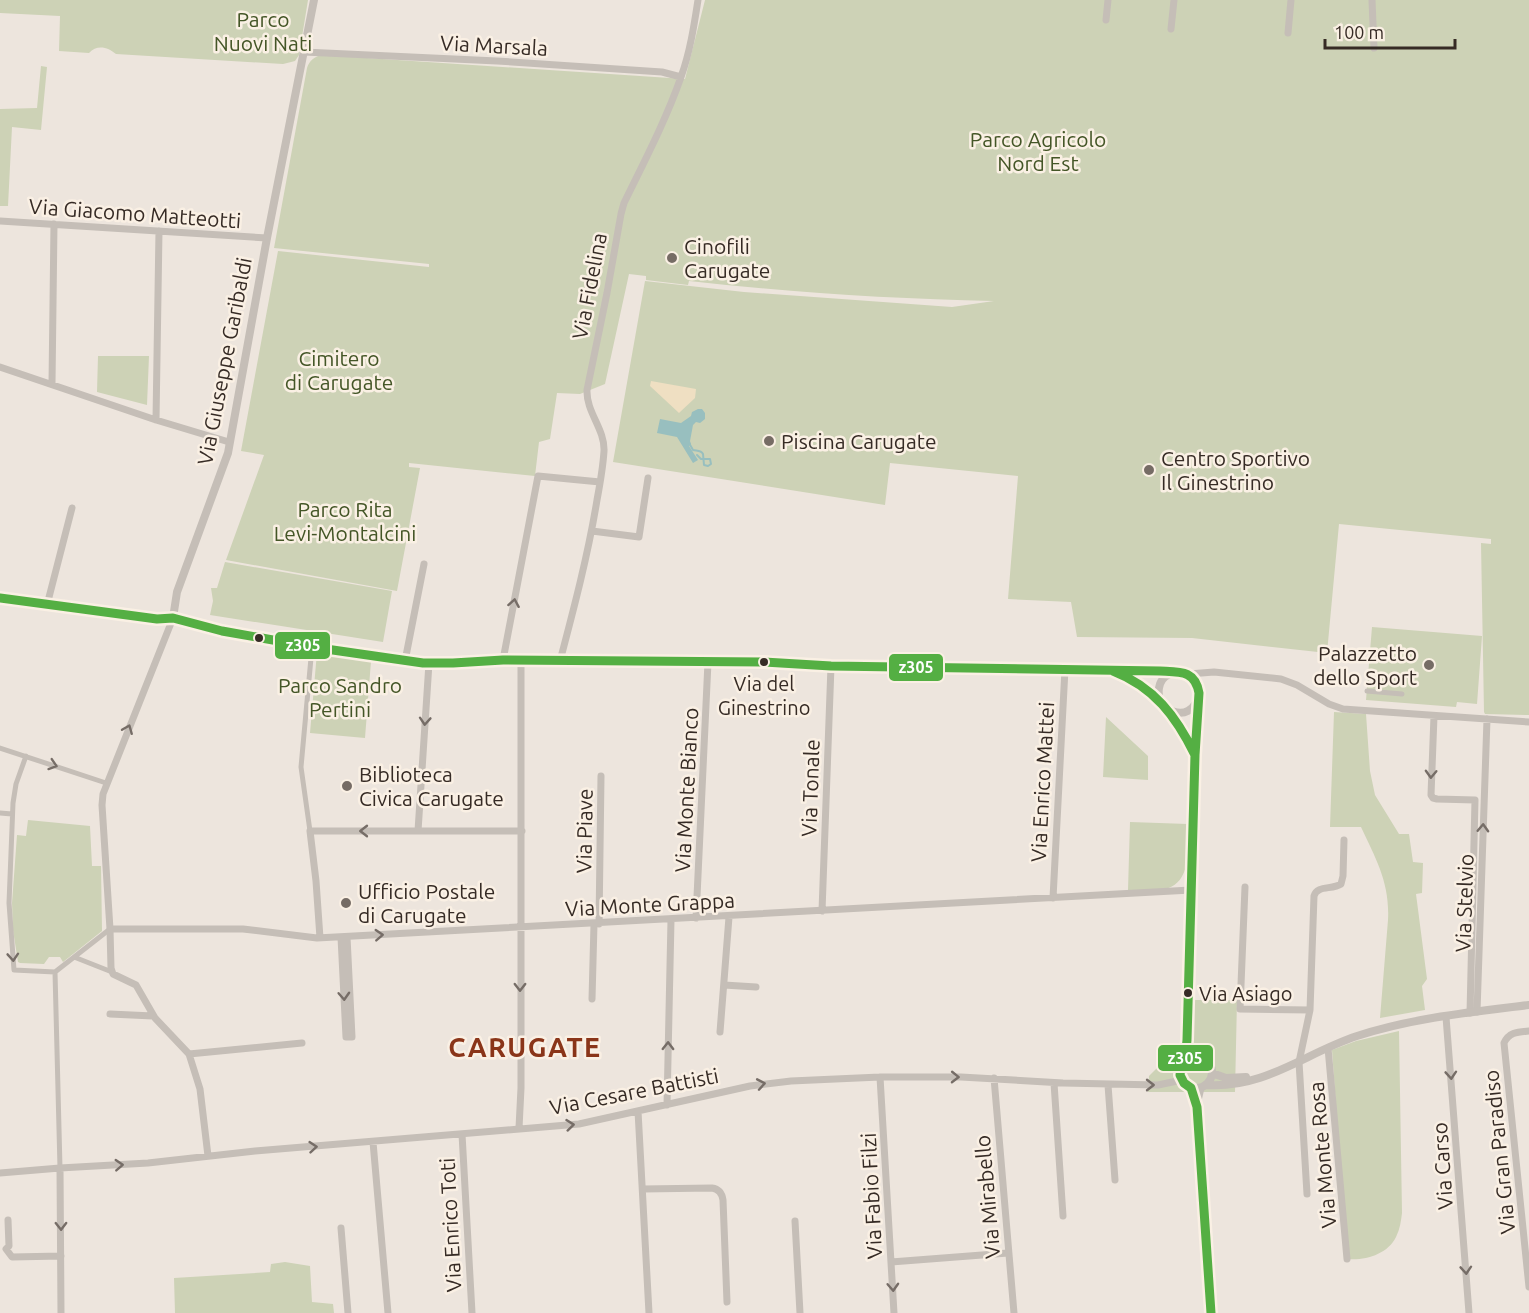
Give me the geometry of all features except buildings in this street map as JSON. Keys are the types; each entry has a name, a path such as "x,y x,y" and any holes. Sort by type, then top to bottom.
{"street":[{"name":"Via Giuseppe Garibaldi","path":"112,972 103,794 172,618 177,592 228,453 314,0"},
{"name":"Via Fidelina","path":"560,661 592,531 600,482 604,446 602,435 588,405 586,393 621,214 681,77 692,38 698,0"},
{"path":"1106,20 1108,0"},
{"path":"1171,29 1174,0"},
{"path":"1288,33 1291,0"},
{"path":"1372,0 1374,48"},
{"name":"Via Marsala","path":"304,52 662,72 681,77"},
{"name":"Via Giacomo Matteotti","path":"0,221 267,238"},
{"path":"52,384 54,224"},
{"path":"156,420 159,231"},
{"path":"0,366 156,420 230,442"},
{"path":"503,660 538,476 600,482"},
{"path":"592,531 639,537 648,478"},
{"path":"47,605 72,508"},
{"path":"405,661 423,564"},
{"path":"0,598 157,619 172,618 222,631 312,647 429,663 503,660 764,662 831,666 1112,670 1192,675"},
{"path":"312,647 301,767 316,881 320,938"},
{"path":"519,1128 521,1088 521,661"},
{"name":"Via Monte Bianco","path":"696,918 708,662"},
{"path":"418,831 429,663"},
{"name":"Via Tonale","path":"822,911 831,666"},
{"name":"Via Enrico Mattei","path":"1053,898 1065,669"},
{"path":"1112,670 1132,678 1163,705 1181,728 1195,755"},
{"path":"1199,693 1196,703 1186,711 1176,712 1163,705 1158,691 1162,680 1169,674 1228,673 1281,679 1297,685 1326,703 1343,709 1529,722"},
{"path":"1192,675 1199,693 1185,1061 1180,1070 1182,1080 1191,1088 1197,1107 1211,1313"},
{"path":"1367,691 1402,694"},
{"path":"1434,716 1431,795 1437,799 1475,800 1484,795"},
{"name":"Via Stelvio","path":"1473,1013 1487,719"},
{"path":"0,748 106,783"},
{"path":"26,756 15,788 12,814 9,903 14,970 55,972 110,929"},
{"name":"Via Piave","path":"592,999 601,776"},
{"name":"Via Stelvio","path":"1473,1013 1475,800"},
{"path":"0,813 12,814"},
{"path":"310,831 522,831"},
{"path":"1307,1194 1299,1062 1310,1010 1315,893 1319,889 1336,887 1341,884 1344,840"},
{"path":"1245,887 1240,1009 1310,1010"},
{"name":"Via Monte Grappa","path":"110,929 243,929 320,938 1191,891"},
{"path":"0,903 9,903"},
{"path":"720,1032 729,916"},
{"path":"667,1105 671,920"},
{"path":"344,937 352,1037 346,1037 344,937"},
{"path":"74,957 112,972 136,985 153,1016 189,1054 200,1089 208,1156"},
{"path":"55,972 62,1256 61,1313"},
{"path":"724,985 756,987"},
{"path":"1191,1088 1250,1081 1299,1062 1350,1038 1383,1028 1529,1005"},
{"path":"110,1014 153,1016"},
{"name":"Via Carso","path":"1446,1017 1469,1313"},
{"name":"Via Gran Paradiso","path":"1529,1031 1511,1034 1504,1045 1529,1287"},
{"path":"1186,1040 1198,1057"},
{"path":"189,1054 302,1043"},
{"name":"Via Monte Rosa","path":"1328,1047 1347,1260"},
{"path":"1185,1061 1191,1057 1203,1058 1212,1067 1210,1080 1204,1086 1197,1107"},
{"path":"1212,1073 1230,1078 1270,1074"},
{"name":"Via Cesare Battisti","path":"0,1173 148,1163 579,1124 774,1082 880,1077 994,1078 1054,1083 1161,1085 1182,1080"},
{"name":"Via Fabio Filzi","path":"880,1077 894,1313"},
{"name":"Via Mirabello","path":"994,1078 1014,1313"},
{"path":"1054,1083 1063,1216"},
{"path":"1108,1085 1115,1180"},
{"path":"638,1112 649,1313"},
{"name":"Via Enrico Toti","path":"462,1134 472,1313"},
{"path":"373,1142 388,1313"},
{"path":"643,1189 712,1188 719,1190 723,1200 727,1302"},
{"path":"8,1220 9,1246 6,1250 12,1257 62,1256"},
{"path":"795,1221 800,1313"},
{"path":"341,1227 348,1313"},
{"path":"891,1262 1008,1253"}],"green space":[{"name":"Parco Nuovi Nati","path":"0,0 308,0 299,55 295,61 283,64 116,54 102,48 95,48 89,53 59,51 60,16 0,13"},
{"name":"Parco Agricolo Nord Est","path":"705,0 1529,0 1529,715 1485,714 1484,712 1481,543 1491,544 1491,539 1339,524 1327,653 1192,638 1077,637 1071,602 1008,599 1018,476 890,463 885,505 613,462 645,281 744,292 952,307 994,301 841,294 689,281 688,285 646,280 646,276 629,274 605,384 580,394 557,393 550,439 539,442 535,476 409,463 409,467 420,468 397,591 226,560 264,455 241,451 278,251 429,267 429,264 274,248 307,68 311,61 322,55 685,79"},
{"path":"41,66 47,67 41,130 12,127 8,206 0,206 0,109 37,108"},
{"path":"98,356 149,356 147,405 97,392"},
{"path":"225,562 392,591 383,642 210,615 213,601 211,588 217,588"},
{"path":"1372,627 1482,636 1477,704 1457,702 1456,707 1366,700"},
{"name":"Parco Sandro Pertini","path":"317,652 371,661 365,738 310,733"},
{"path":"1334,712 1366,714 1370,771 1375,795 1399,834 1409,834 1413,862 1423,863 1422,893 1416,894 1427,979 1422,986 1425,1010 1380,1018 1388,920 1387,894 1381,872 1361,827 1330,827"},
{"path":"1106,717 1148,756 1148,780 1103,777"},
{"path":"28,820 90,826 92,866 101,866 102,931 63,962 60,957 49,957 44,964 18,962 12,903 17,835 26,836"},
{"path":"1130,822 1188,824 1185,871 1174,885 1161,890 1128,890"},
{"path":"1188,1000 1237,1000 1235,1092 1201,1092 1197,1107 1192,1092 1148,1092 1149,1076 1179,1046 1187,1034"},
{"path":"1399,1031 1402,1213 1400,1225 1392,1243 1382,1252 1361,1259 1347,1259 1332,1050 1356,1041"},
{"path":"285,1262 310,1266 312,1302 333,1304 334,1313 175,1313 174,1278 270,1272 271,1264"}],"sand":[{"path":"651,381 696,389 695,398 679,413 650,386"}],"water":[{"path":"698,409 702,409 705,413 705,419 693,425 689,446 698,460 693,463 677,437 657,433 660,419 681,423"}],"waterway":[{"path":"689,443 693,450 703,454 704,465 711,464 710,459 701,459 697,455"}],"transit line":[{"name":"z305","path":"0,598 157,619 173,618 222,631 423,663 503,660 764,662 831,666 1160,671 1180,672 1190,676 1197,685 1199,693 1195,755 1187,1040 1185,1061 1180,1075 1184,1083 1191,1088 1197,1107 1211,1313"},
{"name":"z305","path":"1113,671 1140,685 1162,704 1180,728 1195,755"}],"place":[{"name":"Cinofili Carugate","path":"672,258"},
{"name":"Piscina Carugate","path":"769,441"},
{"name":"Centro Sportivo Il Ginestrino","path":"1149,470"},
{"name":"Via del Ginestrino","path":"764,662"},
{"name":"Palazzetto dello Sport","path":"1429,665"},
{"name":"Biblioteca Civica Carugate","path":"347,786"},
{"name":"Ufficio Postale di Carugate","path":"346,903"},
{"name":"Via Asiago","path":"1188,993"}],"district":[{"name":"CARUGATE","path":"525,1047"}],"park label":[{"name":"Cimitero di Carugate","path":"339,370"},
{"name":"Parco Rita Levi-Montalcini","path":"345,521"}]}
